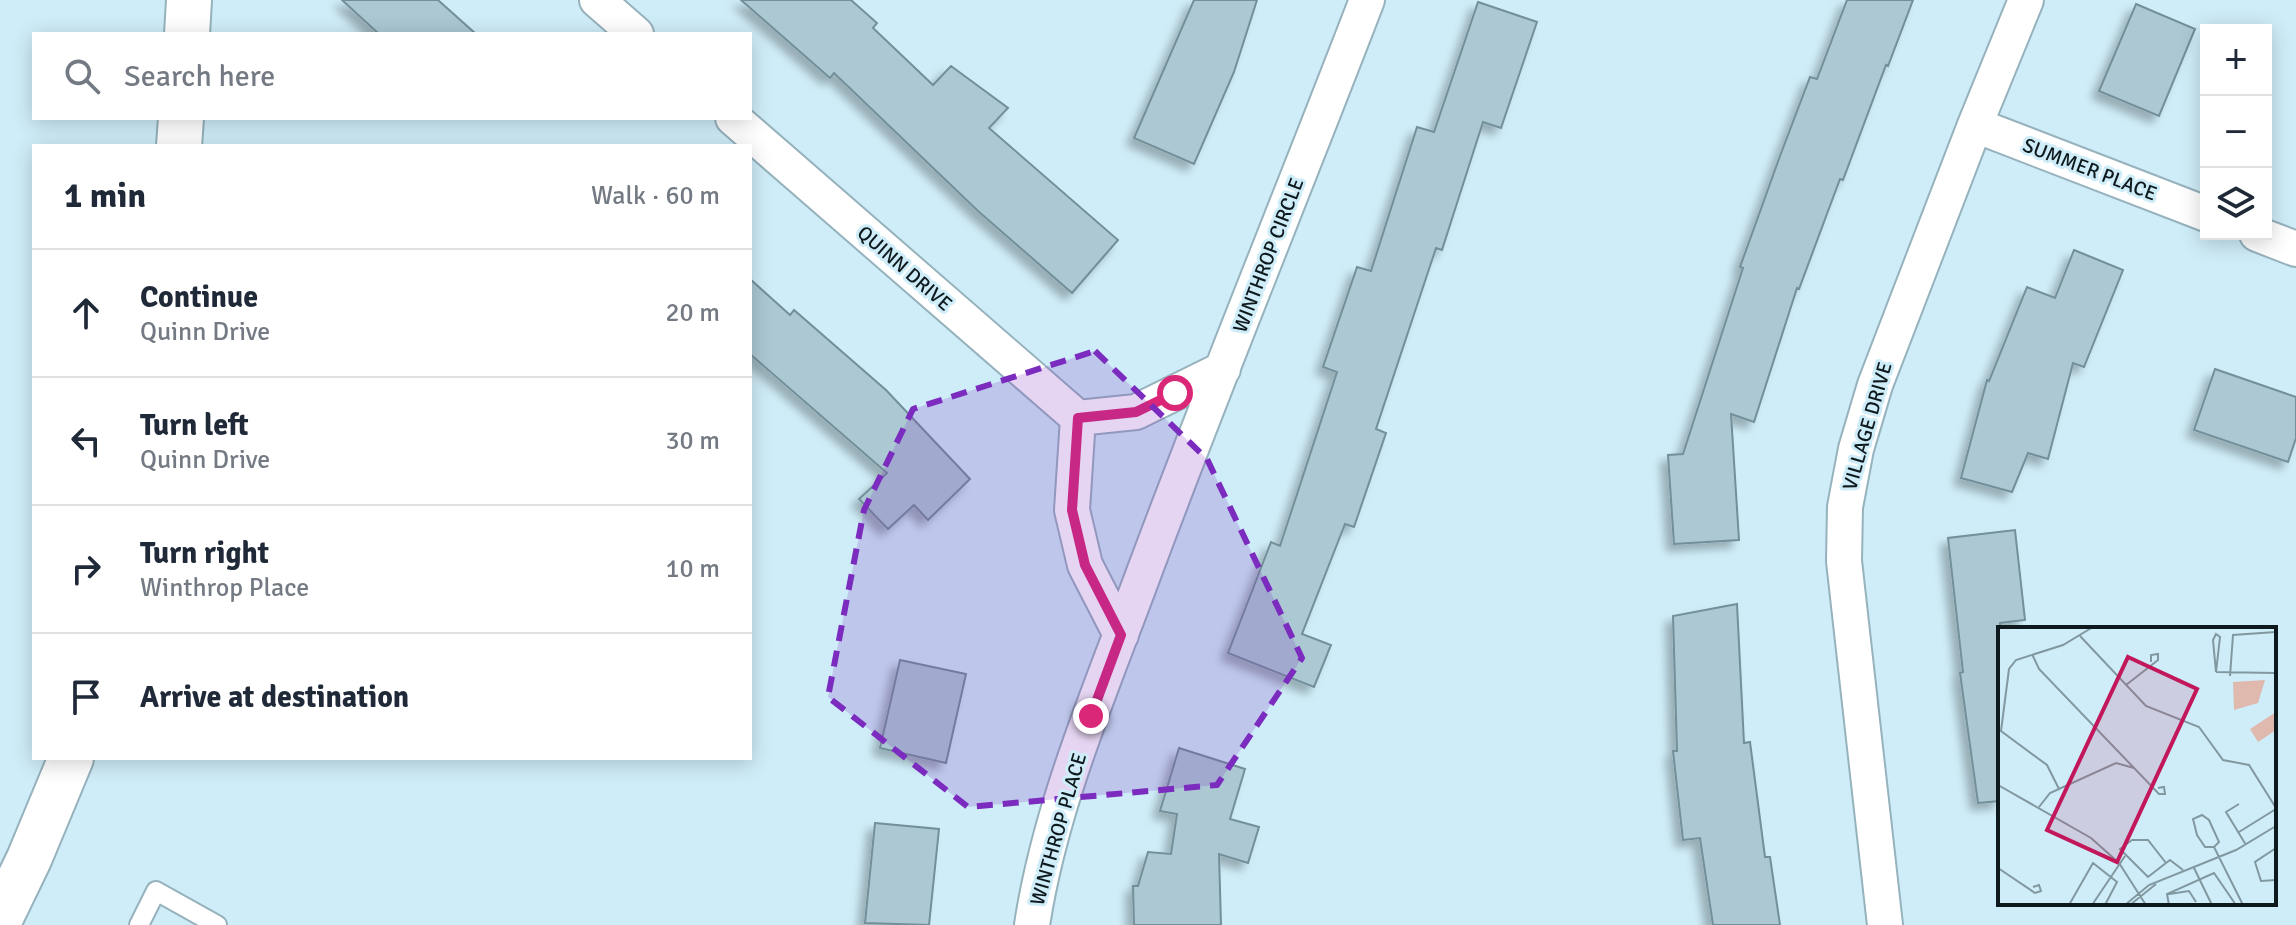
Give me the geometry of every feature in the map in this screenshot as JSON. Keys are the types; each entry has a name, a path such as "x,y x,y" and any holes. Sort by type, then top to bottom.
{"main road":[{"path":"187,32 189,0"},
{"path":"179,144 181,120"},
{"path":"0,919 70,760"}],"street":[{"path":"597,0 634,32"},
{"name":"WINTHROP CIRCLE","path":"1167,509 1367,0"},
{"name":"VILLAGE DRIVE","path":"1885,925 1844,561 1845,507 1856,449 1875,385 2026,0"},
{"name":"QUINN DRIVE","path":"735,120 1078,418"},
{"name":"SUMMER PLACE","path":"1975,125 2200,212"},
{"path":"2272,240 2296,249"},
{"path":"1121,635 1085,565 1072,510 1078,418 1136,412 1223,369"},
{"name":"WINTHROP PLACE","path":"1032,925 1037,892 1055,824 1167,509"}],"lane":[{"path":"139,925 156,891 217,925"}],"highlighted area":[{"path":"1095,351 1207,459 1302,658 1217,785 968,807 828,697 864,510 913,409"}],"building":[{"path":"342,0 438,0 474,32 377,32"},
{"path":"741,0 851,0 877,23 873,28 933,85 951,66 1008,108 989,128 1118,240 1072,293 978,211 834,73 830,78"},
{"path":"1194,0 1257,0 1234,72 1194,164 1134,138"},
{"path":"1847,0 1913,0 1797,288 1754,422 1731,414 1739,540 1674,544 1668,455 1683,454 1743,268 1740,267 1780,156 1810,77 1817,79"},
{"path":"1478,2 1537,22 1501,128 1483,122 1442,250 1436,248 1376,429 1386,433 1354,527 1345,524 1302,634 1331,645 1314,687 1228,653 1271,542 1280,546 1337,372 1323,367 1357,267 1371,271 1417,127 1434,132"},
{"path":"2136,4 2195,29 2159,116 2099,91"},
{"path":"2074,250 2123,270 2084,367 2073,363 2048,459 2028,453 2012,492 1961,478 1987,380 2027,287 2055,298"},
{"path":"752,281 790,315 794,310 886,390 970,479 928,520 914,505 888,529 859,499 887,473 752,356"},
{"path":"2215,369 2296,397 2296,438 2288,462 2194,430"},
{"path":"2015,530 2025,620 2000,623 1998,627 1998,801 1978,803 1960,673 1963,672 1948,538"},
{"path":"1737,604 1744,743 1750,742 1765,857 1770,857 1780,925 1713,925 1700,838 1683,840 1673,751 1677,751 1673,616"},
{"path":"900,660 966,674 946,763 880,748"},
{"path":"1179,748 1245,769 1230,819 1259,827 1248,863 1219,854 1221,925 1134,925 1133,886 1138,886 1148,852 1171,854 1177,814 1160,811"},
{"path":"875,823 939,829 929,925 865,923"}],"route":[{"path":"1091,716 1121,635 1085,565 1072,510 1078,418 1136,412 1175,393"}]}
